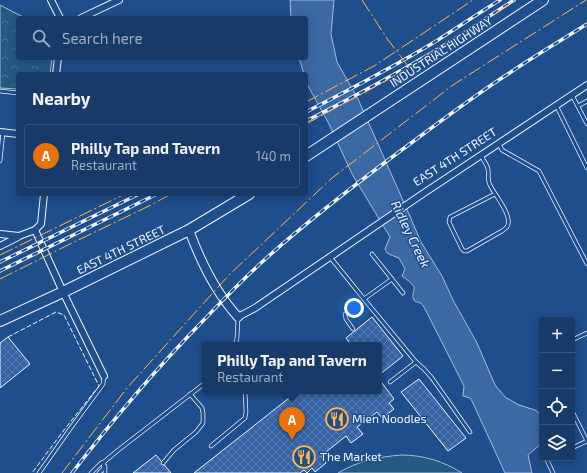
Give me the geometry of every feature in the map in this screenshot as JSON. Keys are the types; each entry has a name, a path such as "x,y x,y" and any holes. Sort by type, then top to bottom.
{"main road":[{"name":"INDUSTRIAL HIGHWAY","path":"308,155 543,0"},
{"name":"EAST 4TH STREET","path":"0,321 189,230 245,196"}],"street":[{"path":"51,0 59,16"},
{"path":"85,16 119,0"},
{"path":"56,72 58,60"},
{"name":"EAST 4TH STREET","path":"238,317 255,308 364,233 587,85"},
{"path":"1,132 16,134"},
{"path":"0,246 35,230 41,224 44,196"},
{"path":"35,230 62,292 104,376"},
{"path":"189,230 207,270 228,306 238,317"},
{"path":"0,234 19,236"}],"lane":[{"path":"0,91 16,93"},
{"path":"572,95 587,124"},
{"path":"578,106 587,101"},
{"path":"556,105 587,168"},
{"path":"0,161 1,132"},
{"path":"499,144 502,150 539,171 587,264"},
{"path":"481,156 487,165 489,182 508,217 508,220 506,228 502,231 467,251 464,251 449,222 450,217 495,194"},
{"path":"372,254 403,293"},
{"path":"330,257 416,362 424,368 470,432"},
{"path":"364,299 392,279"},
{"path":"345,314 346,319 353,329"},
{"path":"236,342 238,317"},
{"path":"575,339 587,333"},
{"path":"390,382 416,362"},
{"path":"39,473 103,384 104,376"},
{"path":"91,473 101,463 202,385"},
{"path":"162,463 174,450 196,432 203,423 204,413 202,408 190,394"},
{"path":"211,446 245,418 245,394"},
{"path":"575,417 587,441 575,447"},
{"path":"547,461 552,473"},
{"path":"99,473 103,469 104,462"},
{"path":"104,462 105,473"}],"green space":[{"path":"0,5 21,16 16,16 16,60 52,60 50,72 16,72 16,89 0,88"},
{"path":"401,455 417,456 433,460 448,465 462,473 338,473 353,465 368,460"}],"water":[{"name":"Ridley Creek","path":"290,0 334,0 331,34 337,62 358,99 421,242 442,276 453,300 477,343 495,385 505,397 519,405 535,410 539,413 539,446 528,455 532,473 505,473 472,401 470,398 463,396 464,386 424,307 414,300 414,287 402,276 405,269 399,258 387,253 385,249 390,237 352,174 329,124 308,86 308,72 303,72 300,60 308,60 308,16 291,16"}],"building":[{"path":"372,317 403,356 382,373 382,342 349,342 346,338"},
{"path":"8,337 30,364 0,388 0,343"},
{"path":"419,379 466,438 448,451 401,392"},
{"path":"382,383 394,399 389,403 394,409 382,418 377,412 357,427 363,434 351,443 346,436 321,456 326,463 315,472 312,468 307,473 304,470 300,473 194,473 294,394 382,394"},
{"path":"156,455 171,473 133,473"}],"railway":[{"path":"308,111 422,50 500,0"},
{"path":"308,120 357,95 423,58 514,0"},
{"path":"72,473 102,434 166,360 238,285 278,247 351,188 458,108 520,66 587,24"},
{"path":"0,262 135,196"},
{"path":"0,271 153,196"}],"fence":[{"path":"8,337 56,312 64,315 99,386 32,473"}],"power":[{"path":"362,0 388,40 409,67 408,68"},
{"path":"308,101 374,66 473,0"},
{"path":"308,123 384,82 457,39 515,0"},
{"path":"62,473 127,388 229,275 332,178 453,85 586,0"},
{"path":"0,255 121,196"},
{"path":"0,279 167,196"}],"place":[{"name":"Mien Noodles","path":"337,419"},
{"name":"Philly Tap and Tavern","path":"292,440"},
{"name":"The Market","path":"304,457"}]}
